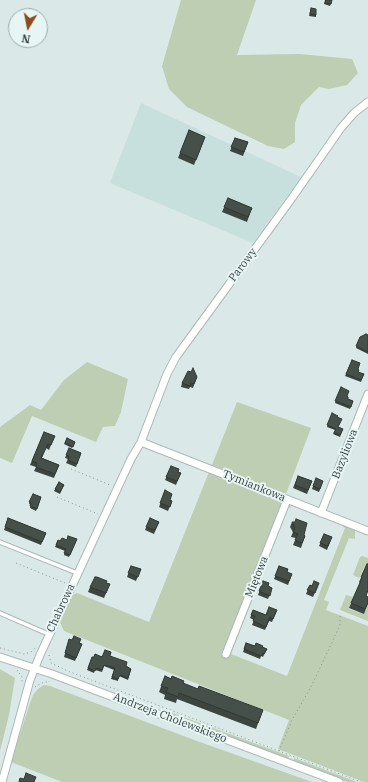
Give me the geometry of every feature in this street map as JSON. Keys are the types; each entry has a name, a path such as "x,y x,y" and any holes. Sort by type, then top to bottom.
{"street":[{"name":"Parowy","path":"141,442 167,374 176,357 341,128 354,113 368,102"},
{"name":"Bazyliowa","path":"322,513 368,394"},
{"name":"Chabrowa","path":"2,782 15,730 35,668 48,634 141,442"},
{"name":"Tymiankowa","path":"141,442 368,531"},
{"name":"Miętowa","path":"226,654 287,500"},
{"name":"Andrzeja Cholewskiego","path":"0,657 35,668 339,782"}],"lane":[{"path":"0,542 78,573"},
{"path":"0,613 48,634"}],"path":[{"path":"71,469 118,488"},
{"path":"57,497 105,516"},
{"path":"16,563 71,585"},
{"path":"279,751 292,720 312,685 340,625 340,613"},
{"path":"0,648 22,654 34,653"},
{"path":"21,658 22,654"},
{"path":"45,657 53,664 70,672 361,782"},
{"path":"18,668 17,670 22,677"},
{"path":"40,684 49,682 50,680"}],"shaded area":[{"path":"141,103 301,177 253,243 110,183"}],"green space":[{"path":"181,0 256,0 237,55 300,54 352,59 358,73 347,85 329,89 319,87 301,105 295,123 295,142 284,149 268,146 187,107 169,89 162,66"},
{"path":"87,362 128,379 121,412 115,426 103,427 96,442 32,416 12,463 0,458 0,427 30,405 41,410 64,380"},
{"path":"237,402 311,428 286,494 212,465"},
{"path":"209,472 292,507 288,508 231,654 287,676 345,528 343,527 344,525 355,530 355,539 349,538 324,600 329,602 326,610 368,626 368,782 364,782 278,749 289,720 64,631 60,622 73,595 77,593 149,622"},
{"path":"362,556 368,558 368,569 364,568 359,578 353,575 360,557"},
{"path":"346,595 353,597 349,609 364,614 368,604 368,621 340,610"},
{"path":"0,669 15,678 9,715 0,751"},
{"path":"44,685 312,782 62,782 11,762 33,695"},
{"path":"170,712 289,756 288,759 170,715"},
{"path":"294,758 357,782 347,782 294,762"}],"building":[{"path":"326,0 332,0 331,4 325,3"},
{"path":"311,8 316,9 316,15 310,14"},
{"path":"189,130 205,137 196,160 180,153"},
{"path":"235,138 248,142 244,152 231,147"},
{"path":"228,198 252,208 248,217 224,207"},
{"path":"366,334 368,335 368,352 356,346 360,337"},
{"path":"352,360 360,363 358,372 364,374 361,380 346,374"},
{"path":"193,368 197,377 194,384 191,383 190,386 182,383 188,371 191,372"},
{"path":"341,387 349,391 347,396 348,399 353,401 351,407 335,401"},
{"path":"332,413 342,419 338,427 343,429 340,435 334,433 336,429 327,425"},
{"path":"44,432 55,436 51,445 48,444 41,458 59,465 55,474 36,467 37,463 32,461"},
{"path":"67,438 75,442 73,447 65,443"},
{"path":"69,448 81,453 77,464 68,460 69,456 66,455"},
{"path":"171,466 179,469 178,472 181,473 177,481 166,477"},
{"path":"298,476 312,481 308,490 295,485"},
{"path":"316,478 323,481 320,489 313,486"},
{"path":"59,482 64,485 60,492 55,489"},
{"path":"165,490 172,494 170,507 160,503"},
{"path":"33,494 41,497 37,509 30,506 31,503 29,502"},
{"path":"8,518 46,533 42,542 5,527"},
{"path":"150,518 159,522 155,530 146,527"},
{"path":"296,519 307,523 305,536 302,543 295,540 298,534 293,532 295,527 292,522 295,522"},
{"path":"324,534 332,537 328,546 320,543"},
{"path":"68,536 77,539 70,555 64,553 66,549 56,545 58,540 60,541 62,538 67,540"},
{"path":"367,564 368,590 366,596 368,597 368,603 365,609 351,603"},
{"path":"131,566 141,569 138,577 128,573"},
{"path":"279,566 288,569 287,572 292,574 289,581 275,576"},
{"path":"95,577 107,581 106,583 110,584 106,593 90,587"},
{"path":"263,581 269,583 268,586 272,588 270,596 259,591"},
{"path":"314,581 319,583 315,593 307,590 310,585 312,586"},
{"path":"269,607 277,610 273,619 270,617 266,627 253,621 255,616 251,615 253,610 266,615"},
{"path":"74,636 81,639 79,643 82,644 76,658 65,653 69,639 72,640"},
{"path":"246,643 255,646 256,643 267,649 261,656 244,649"},
{"path":"105,650 111,652 110,656 127,662 126,666 131,669 128,678 120,675 118,679 112,677 115,668 104,665 102,670 96,668 95,671 88,668 92,657 94,657 95,654 102,657"},
{"path":"165,676 171,679 172,676 184,681 183,683 198,689 199,686 263,710 258,723 179,693 178,697 166,692 168,688 161,686"},
{"path":"26,773 36,777 34,782 19,782 20,778 24,779"}]}
